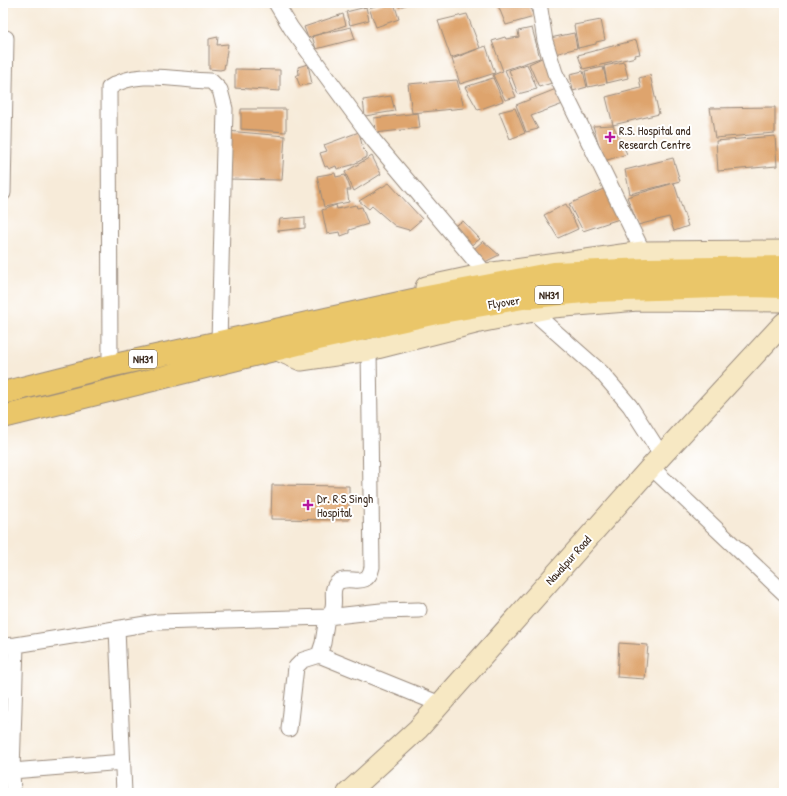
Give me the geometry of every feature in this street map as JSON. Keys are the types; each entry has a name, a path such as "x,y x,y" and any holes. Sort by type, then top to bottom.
{"highway":[{"name":"Flyover","path":"283,329 422,298 554,273 647,269 784,267"},
{"name":"Flyover","path":"275,349 436,313 523,298 593,291 748,286 784,287"},
{"name":"NH31","path":"3,393 110,366 283,329"},
{"name":"NH31","path":"3,417 275,349"}],"street":[{"path":"276,3 291,28 374,141 486,274"},
{"path":"539,3 545,41 555,73 643,252"},
{"path":"3,193 6,38"},
{"path":"110,366 109,88 125,80 154,77 191,81 212,81 220,90 225,109 219,342"},
{"path":"283,329 303,314 486,274 643,252 784,251"},
{"path":"275,349 301,360 369,350 479,322 553,306 638,300 784,301"},
{"path":"532,311 601,372 630,406 656,461 784,593"},
{"name":"Nawalpur Road","path":"348,793 418,729 656,461 784,322"},
{"path":"319,655 323,643 327,617 332,613 335,606 333,591 336,584 341,581 363,580 370,574 372,567 369,350"},
{"path":"13,793 9,646 158,622 327,617 381,611 419,610"},
{"path":"117,629 124,793"},
{"path":"289,729 296,667 304,660 319,655 440,704"},
{"path":"12,771 123,762"}],"building":[{"path":"384,3 394,3 399,19 376,27 369,8"},
{"path":"398,3 408,3 409,4 399,7"},
{"path":"497,3 528,3 534,17 506,25"},
{"path":"366,7 369,20 350,25 346,12"},
{"path":"343,14 346,25 308,38 304,27"},
{"path":"467,14 480,48 451,58 438,21"},
{"path":"601,20 605,40 596,42 596,44 578,48 574,25"},
{"path":"351,27 355,39 316,49 312,36"},
{"path":"532,28 540,58 505,70 516,97 505,100 493,75 503,71 492,41 505,37 506,39 519,37 518,31"},
{"path":"574,33 577,48 555,54 550,38"},
{"path":"218,37 217,45 228,44 224,69 209,69 209,39"},
{"path":"636,40 640,54 635,55 636,57 583,69 578,55"},
{"path":"486,46 495,73 460,84 452,59"},
{"path":"546,56 555,82 539,87 529,64"},
{"path":"624,62 628,78 607,83 604,66"},
{"path":"308,64 312,84 300,86 296,76 299,74 298,67"},
{"path":"527,64 537,89 518,94 509,70"},
{"path":"603,67 607,83 588,87 585,71"},
{"path":"235,69 280,70 280,91 235,88"},
{"path":"583,71 587,87 573,91 570,74"},
{"path":"650,75 659,114 613,125 606,97 641,88 639,78"},
{"path":"493,78 503,101 478,110 465,87"},
{"path":"457,80 464,108 412,113 408,84"},
{"path":"556,89 563,104 531,116 538,129 526,132 516,105"},
{"path":"391,96 395,111 365,116 363,100"},
{"path":"775,107 775,133 715,138 710,108"},
{"path":"515,108 525,133 510,139 499,112"},
{"path":"241,109 286,109 286,132 241,129"},
{"path":"418,113 420,128 375,133 374,118"},
{"path":"613,125 627,154 604,161 593,126"},
{"path":"227,131 285,136 282,180 227,179"},
{"path":"359,132 363,149 367,153 367,157 352,165 337,169 336,166 329,169 327,166 325,167 320,153 327,151 324,145"},
{"path":"775,136 777,166 718,171 716,141"},
{"path":"372,156 381,174 354,191 345,172"},
{"path":"673,158 680,181 630,194 625,170"},
{"path":"335,173 336,177 345,175 351,190 347,190 349,202 324,207 317,176"},
{"path":"389,183 422,219 409,230 395,226 372,206 369,209 359,201"},
{"path":"674,183 688,226 674,231 669,217 638,225 627,197"},
{"path":"608,187 622,218 583,231 569,204"},
{"path":"566,204 578,229 558,238 544,215"},
{"path":"336,205 337,209 356,205 357,208 362,207 368,224 349,230 349,233 341,236 340,232 327,234 322,210"},
{"path":"305,217 305,228 278,231 280,219"},
{"path":"463,221 480,239 470,246 454,226"},
{"path":"483,241 499,255 485,262 474,249"},
{"path":"272,485 349,486 349,520 271,519"},
{"path":"619,643 648,645 645,679 617,677"}],"place":[{"name":"R.S. Hospital and Research Centre","path":"610,137"},
{"name":"Dr. R S Singh Hospital","path":"308,505"}]}
